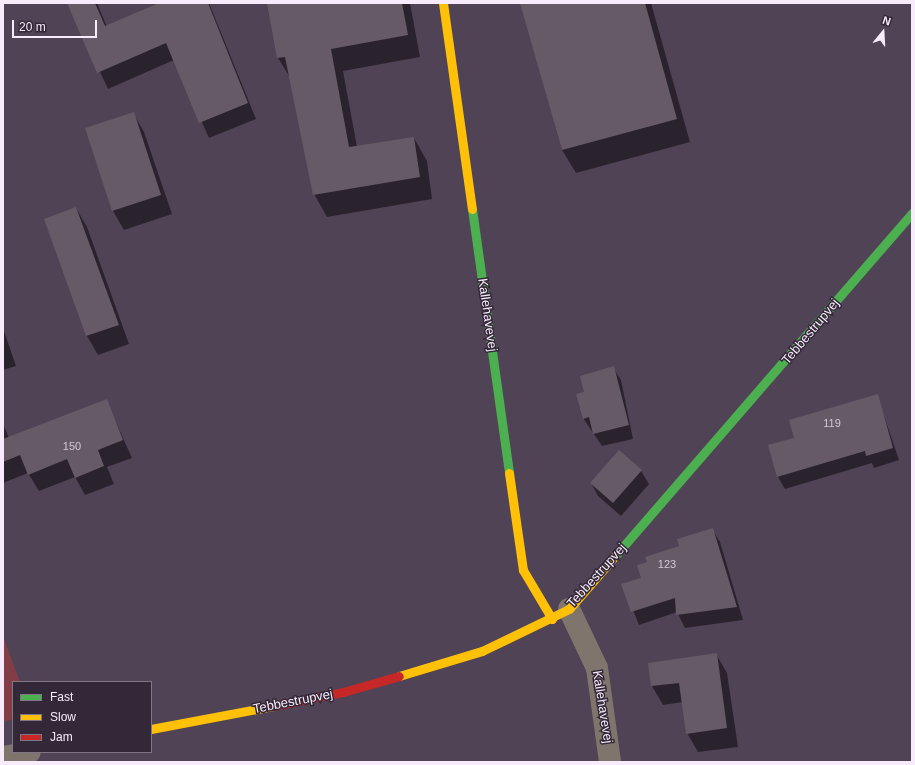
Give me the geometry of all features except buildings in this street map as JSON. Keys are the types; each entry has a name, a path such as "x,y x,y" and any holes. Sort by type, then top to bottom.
{"street":[{"name":"Kallehavevej","path":"443,3 522,570 560,614 597,668 610,762"},
{"name":"Tebbestrupvej","path":"152,729 343,692 482,651 560,614 912,213"},
{"path":"3,757 25,753"}],"shaded area":[{"path":"3,636 20,681 12,681 12,719 3,722"}],"traffic: fast":[{"path":"472,209 509,473"},
{"path":"614,557 912,213"}],"traffic: slow":[{"path":"443,3 472,209"},
{"path":"509,473 523,570 552,619"},
{"path":"399,676 482,651 569,609 614,557"},
{"path":"152,729 273,706"}],"traffic: jam":[{"path":"273,706 343,692 399,676"}]}
